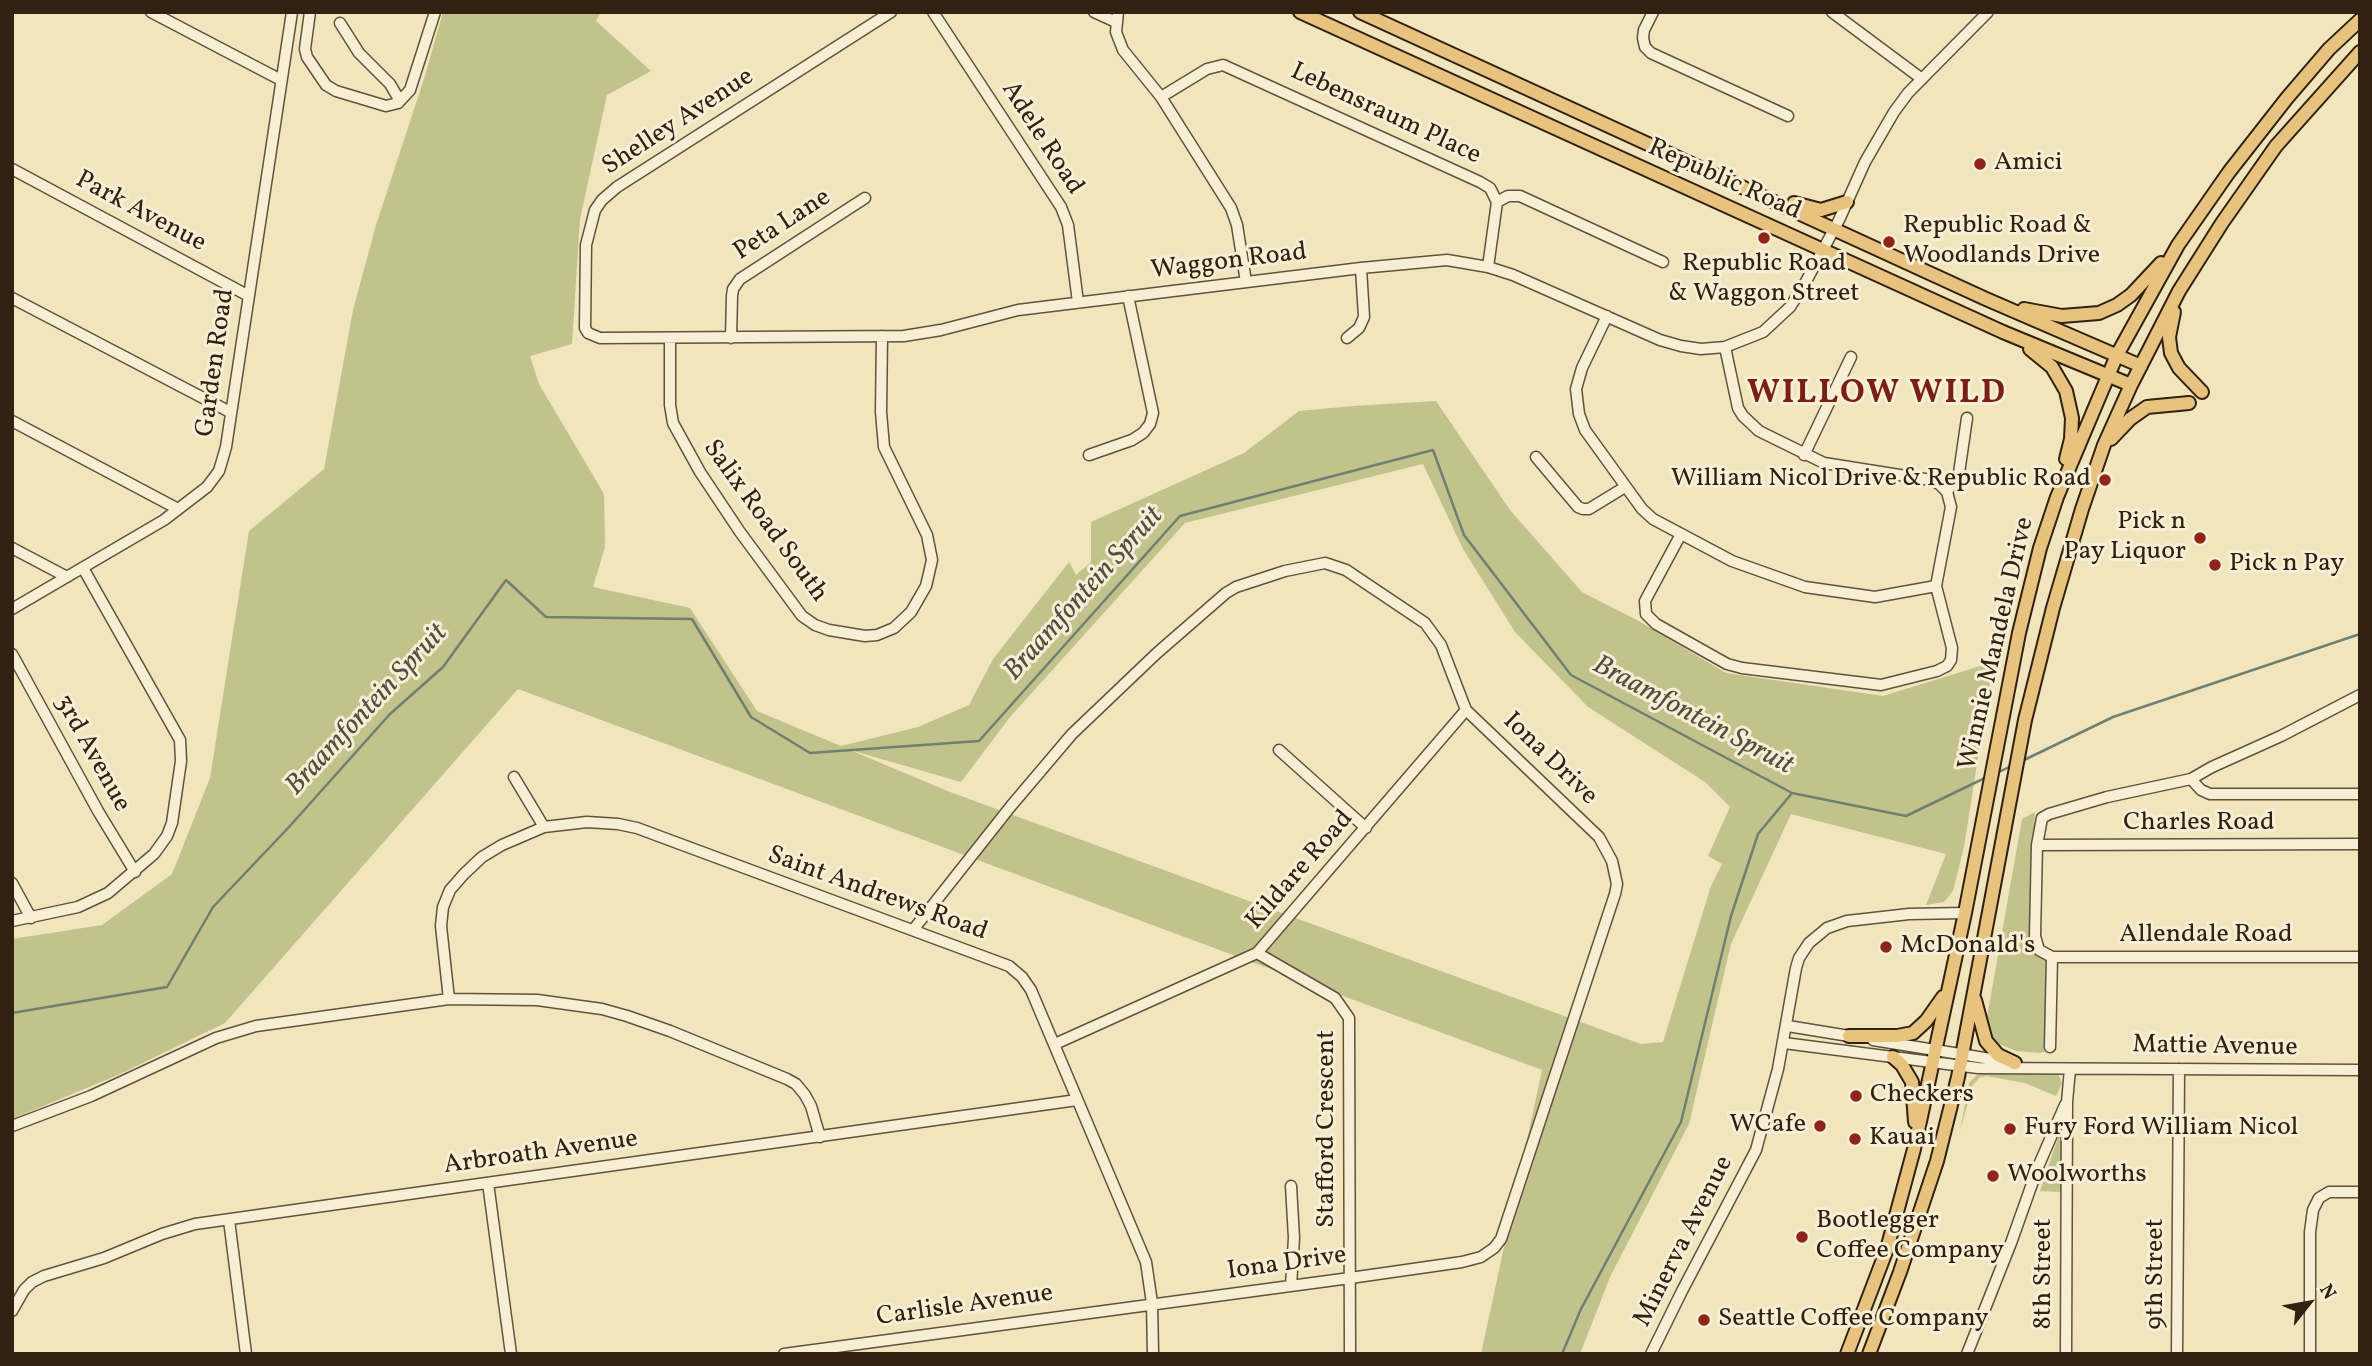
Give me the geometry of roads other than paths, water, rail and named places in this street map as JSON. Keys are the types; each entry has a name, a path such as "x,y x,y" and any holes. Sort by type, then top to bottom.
{"main road":[{"name":"Republic Road","path":"1300,12 2003,332 2131,385"},
{"name":"Republic Road","path":"1360,12 1986,299 2141,366"},
{"name":"Winnie Mandela Drive","path":"1847,1354 1887,1249 1906,1181 1965,913 2019,633 2040,548 2057,497 2117,355 2178,244 2280,107 2329,49 2360,20"},
{"name":"Winnie Mandela Drive","path":"1869,1354 1937,1161 1961,1060 2025,720 2053,608 2082,509 2105,445 2131,385 2179,291 2243,192 2276,146 2360,52"},
{"path":"1754,191 1817,210 1847,202"},
{"path":"1986,299 2062,316 2099,313 2131,295 2178,244"},
{"path":"2179,291 2169,337 2171,353 2179,368 2202,392"},
{"path":"2003,332 2044,359 2057,374 2066,391 2072,418 2071,439 2057,497"},
{"path":"2105,445 2139,411 2154,405 2189,403"},
{"path":"1849,1035 1897,1036 1913,1033 1926,1021 1949,987"},
{"path":"1973,989 1986,1041 1998,1055 2015,1063"},
{"path":"1893,1057 1902,1065 1912,1082 1915,1119 1906,1181"}],"street":[{"path":"152,12 281,80"},
{"name":"Garden Road","path":"12,609 139,536 207,487 219,471 225,454 292,12"},
{"path":"310,12 306,52 329,88 380,106 400,101 410,90 435,12"},
{"name":"Shelley Avenue","path":"585,328 586,245 595,210 602,200 617,187 891,12"},
{"name":"Adele Road","path":"933,12 1061,207 1068,225 1078,302"},
{"path":"1094,12 1117,17 1116,32 1123,50 1161,97 1231,208 1237,225 1246,282"},
{"path":"1653,12 1643,38 1645,47 1651,53 1788,116"},
{"name":"Waggon Road","path":"585,328 587,333 594,337 882,336 941,330 1018,310 1447,260 1488,267 1660,340 1700,349 1725,347 1763,332 1782,315 1803,287 1835,229 1884,127 1908,93 1988,12"},
{"path":"1835,13 1922,79"},
{"path":"340,23 359,53 390,84 400,101"},
{"name":"Lebensraum Place","path":"1161,97 1206,69 1223,65 1479,182 1490,188 1497,202 1508,196 1520,197 1663,262"},
{"name":"Park Avenue","path":"12,169 247,295"},
{"name":"Peta Lane","path":"731,338 733,289 740,279 865,198"},
{"path":"1488,267 1497,202"},
{"path":"1346,338 1359,328 1364,317 1361,268"},
{"path":"1089,455 1132,440 1143,433 1150,424 1153,413 1128,296"},
{"path":"12,298 230,412"},
{"path":"1607,316 1582,368 1576,389 1577,402 1585,430 1625,487 1653,519 1732,561 1805,587 1875,597 1936,586"},
{"name":"Salix Road South","path":"670,338 670,405 676,430 700,472 740,533 802,616 829,630 865,636 877,635 894,628 911,612 926,586 931,570 932,551 926,535 884,447 881,412 882,336"},
{"path":"1681,534 1645,601 1646,614 1656,624 1727,664 1881,685 1937,671 1950,663 1953,653 1936,586 1951,507 1947,492 1940,484 1931,480 1824,463 1759,431 1743,416 1734,399 1725,347"},
{"path":"1804,454 1851,357"},
{"path":"1947,492 1959,473 1967,418"},
{"path":"12,421 178,509"},
{"path":"1536,457 1578,507 1583,509 1589,509 1625,487"},
{"path":"12,548 67,577"},
{"name":"Iona Drive","path":"913,930 1072,734 1157,653 1236,587 1284,571 1325,563 1346,570 1425,623 1451,667 1466,710 1598,837 1612,860 1617,884 1615,894 1499,1242 1481,1257 1462,1262 1152,1303"},
{"path":"12,921 78,907 108,893 154,854 169,832 176,802 181,747 177,733 83,568"},
{"name":"3rd Avenue","path":"12,654 98,811 135,872"},
{"path":"2050,1047 2052,957 2039,950 2035,936 2040,821 2049,814 2107,797 2191,779 2360,695"},
{"name":"Kildare Road","path":"1055,1044 1257,953 1466,710"},
{"path":"1279,750 1366,828"},
{"path":"514,777 544,827"},
{"path":"2191,779 2201,790 2210,794 2360,794"},
{"name":"Saint Andrews Road","path":"449,999 441,926 443,907 450,890 482,857 502,845 544,827 601,822 636,828 1017,971 1031,990 1055,1044 1146,1262 1152,1303 1153,1354"},
{"name":"Charles Road","path":"2037,845 2360,844"},
{"path":"12,883 31,918"},
{"name":"Minerva Avenue","path":"1651,1354 1756,1150 1788,1026 1799,958 1810,943 1827,928 1847,921 1909,914 1965,913"},
{"name":"Stafford Crescent","path":"1257,953 1335,998 1349,1018 1350,1354"},
{"name":"Allendale Road","path":"2052,957 2360,957"},
{"path":"12,1126 238,1031 289,1020 449,999 555,1001 601,1009 670,1031 796,1084 811,1106 820,1137"},
{"name":"Mattie Avenue","path":"1788,1026 1849,1035 1933,1057"},
{"name":"Mattie Avenue","path":"1784,1043 1893,1057 1961,1060 2028,1070 2360,1070"},
{"name":"Mattie Avenue","path":"1961,1060 2070,1069"},
{"name":"8th Street","path":"2066,1354 2067,1102 2070,1069"},
{"name":"9th Street","path":"2177,1354 2179,1069"},
{"name":"Arbroath Avenue","path":"12,1311 24,1290 44,1276 104,1258 162,1234 195,1224 1077,1100"},
{"path":"1967,1354 2038,1167 2067,1102"},
{"path":"488,1183 511,1354"},
{"path":"1291,1286 1294,1238 1292,1186"},
{"path":"2310,1354 2310,1231 2313,1210 2319,1198 2329,1192 2360,1192"},
{"path":"229,1220 246,1354"},
{"name":"Carlisle Avenue","path":"784,1354 1152,1303"}],"waterway":[{"name":"Braamfontein Spruit","path":"12,1013 167,987 213,907 390,714 443,667 506,580 546,617 692,619 751,717 810,753 979,741 1180,516 1433,450 1464,535 1571,675 1792,793 1906,816 1987,777"},
{"name":"Braamfontein Spruit","path":"2022,761 2113,717 2360,634"},
{"name":"Braamfontein Spruit","path":"1997,773 2013,765"},
{"path":"1562,1354 1581,1309 1681,1122 1731,916 1758,834 1792,793"}],"place":[{"name":"Amici","path":"1980,164"},
{"name":"Republic Road & Waggon Street","path":"1764,238"},
{"name":"Republic Road & Woodlands Drive","path":"1889,242"},
{"name":"William Nicol Drive & Republic Road","path":"2105,480"},
{"name":"Pick n Pay Liquor","path":"2200,538"},
{"name":"Pick n Pay","path":"2215,565"},
{"name":"McDonald's","path":"1886,947"},
{"name":"Checkers","path":"1856,1096"},
{"name":"WCafe","path":"1820,1126"},
{"name":"Fury Ford William Nicol","path":"2010,1129"},
{"name":"Kauai","path":"1855,1139"},
{"name":"Woolworths","path":"1993,1176"},
{"name":"Bootlegger Coffee Company","path":"1802,1237"},
{"name":"Seattle Coffee Company","path":"1704,1320"}],"district":[{"name":"WILLOW WILD","path":"1877,396"}]}
